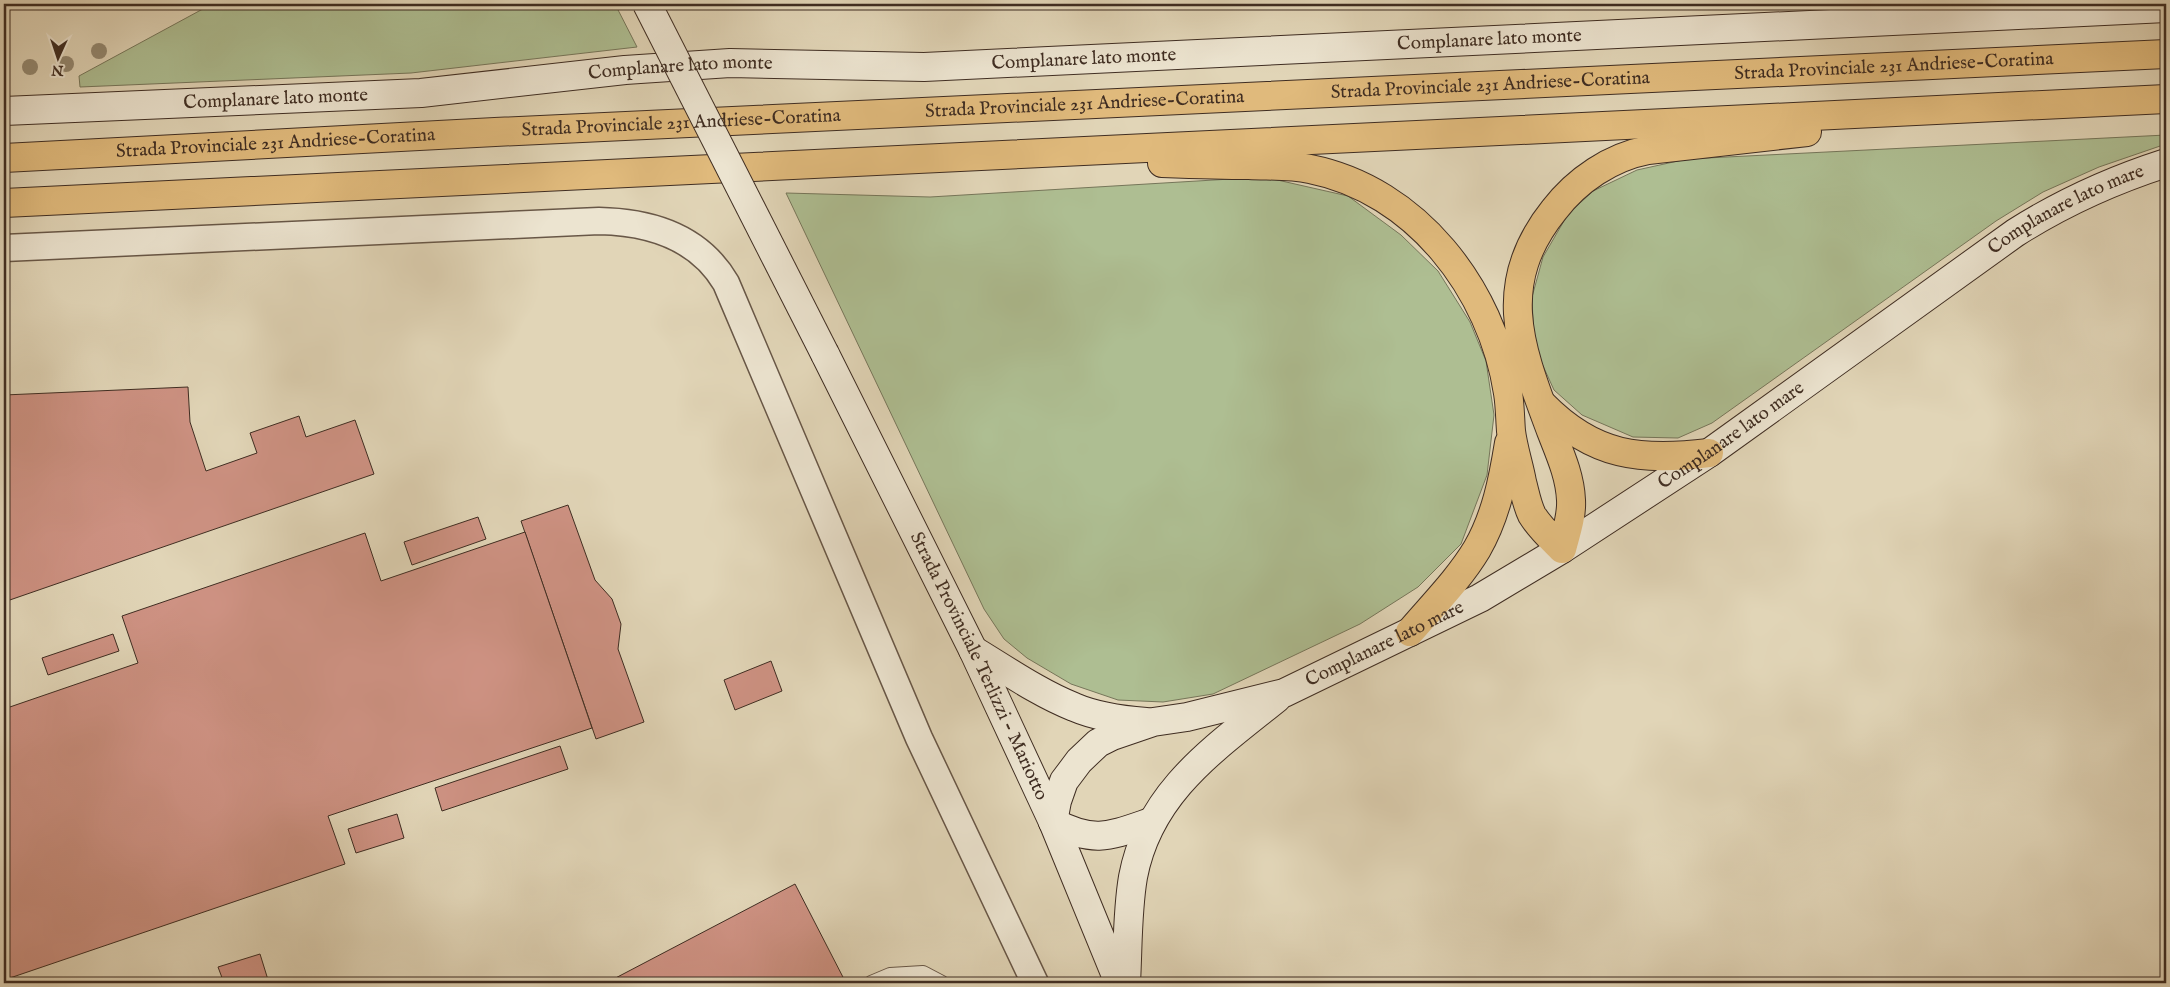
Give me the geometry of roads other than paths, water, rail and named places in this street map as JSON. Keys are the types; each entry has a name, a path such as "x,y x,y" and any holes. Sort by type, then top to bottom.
{"highway":[{"name":"Strada Provinciale 231 Andriese-Coratina","path":"4,158 495,132 2166,54"},
{"path":"4,203 2166,99"},
{"path":"1562,549 1571,511 1569,480 1527,365 1518,328 1518,296 1522,266 1537,234 1559,203 1576,186 1605,166 1630,155 1648,150 2059,103"},
{"path":"941,157 1296,167 1332,175 1353,183 1383,199 1418,225 1452,262 1475,294 1490,325 1501,357 1508,394 1511,432 1528,506 1540,527 1562,549"},
{"path":"1540,402 1574,431 1598,444 1618,451 1656,457 1709,453"},
{"path":"1410,632 1464,567 1482,538 1500,490 1511,432"}],"street":[{"name":"Strada Provinciale Terlizzi - Mariotto","path":"647,4 973,650 1053,822 1119,983"},
{"name":"Complanare lato monte","path":"4,111 421,93 625,70 730,63 924,67 2166,8"},
{"name":"Complanare lato mare","path":"1284,693 1480,598 1562,549 1709,453 2028,224 2082,196 2166,163"},
{"path":"4,248 605,221 624,222 650,227 674,236 697,250 713,264 726,283 919,738 1036,983"},
{"path":"973,650 1044,693 1075,708 1113,718 1153,722"},
{"path":"1151,822 1114,834 1094,836 1068,830 1053,822 1057,800 1064,781 1088,752 1112,736 1153,722 1187,717 1284,693"},
{"path":"1126,983 1132,885 1138,857 1151,822 1175,789 1202,760 1284,693"}],"lane":[{"path":"871,983 890,975 923,973 942,983"}]}
